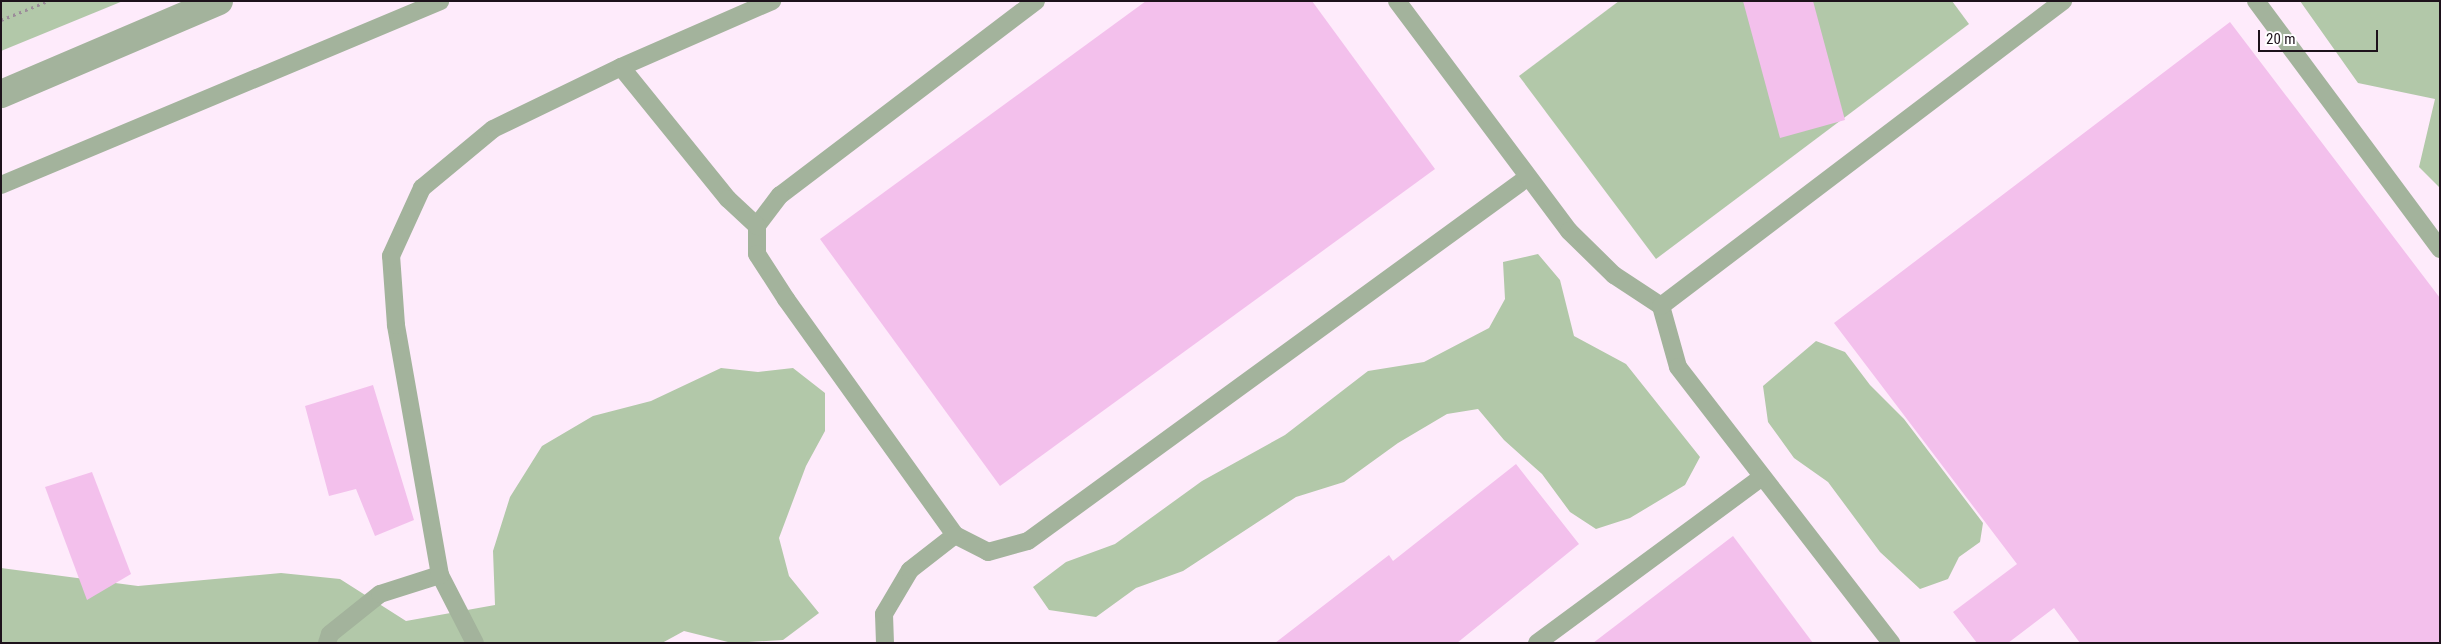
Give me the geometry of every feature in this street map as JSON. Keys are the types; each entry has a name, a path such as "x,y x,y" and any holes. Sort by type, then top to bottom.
{"street":[{"path":"1,94 219,1"}],"lane":[{"path":"1,185 440,1"},
{"path":"475,643 440,575 396,325 391,256 422,188 486,135 621,67 772,1"},
{"path":"1036,1 780,196 757,226 757,254 955,535 988,552 1028,541 1528,177"},
{"path":"1397,1 1569,232 1614,275 1662,306 1678,367 1891,643"},
{"path":"1662,306 2063,1"},
{"path":"2256,1 2440,249"},
{"path":"621,67 728,199 757,226"},
{"path":"1537,643 1762,477"},
{"path":"885,643 884,614 910,570 955,535"},
{"path":"327,643 330,634 380,594 440,575"}],"path":[{"path":"1,20 48,1"}],"green space":[{"path":"1,1 123,1 1,51"},
{"path":"1619,1 1952,1 1969,24 1656,259 1519,76"},
{"path":"2300,1 2440,1 2440,188 2419,167 2435,99 2358,83"},
{"path":"1538,254 1560,280 1574,336 1626,364 1700,457 1685,485 1630,518 1596,529 1570,512 1542,474 1504,440 1478,409 1447,414 1398,443 1344,482 1296,497 1183,571 1136,588 1096,617 1049,610 1033,587 1066,562 1115,544 1202,481 1285,435 1368,371 1424,362 1489,328 1505,299 1503,262"},
{"path":"1816,341 1845,352 1870,385 1904,419 1983,523 1980,542 1959,557 1948,579 1920,589 1880,552 1828,482 1794,458 1768,422 1763,386"},
{"path":"721,368 758,372 793,368 825,393 825,431 806,466 779,538 789,576 819,613 783,640 732,643 684,631 662,643 1,643 1,568 138,586 281,573 340,579 406,621 495,605 493,551 510,497 542,446 593,416 651,401"}],"building":[{"path":"1146,1 1312,1 1435,169 1000,486 820,239"},
{"path":"1743,1 1813,1 1845,120 1780,138"},
{"path":"2230,22 2440,298 2440,643 2080,643 2054,608 2008,643 1977,643 1953,612 2017,564 1834,323"},
{"path":"373,385 414,520 375,536 356,489 329,496 305,406"},
{"path":"1516,464 1579,544 1457,643 1275,643 1389,555 1393,561"},
{"path":"92,472 131,574 87,600 45,487"},
{"path":"1733,536 1813,643 1593,643"}]}
